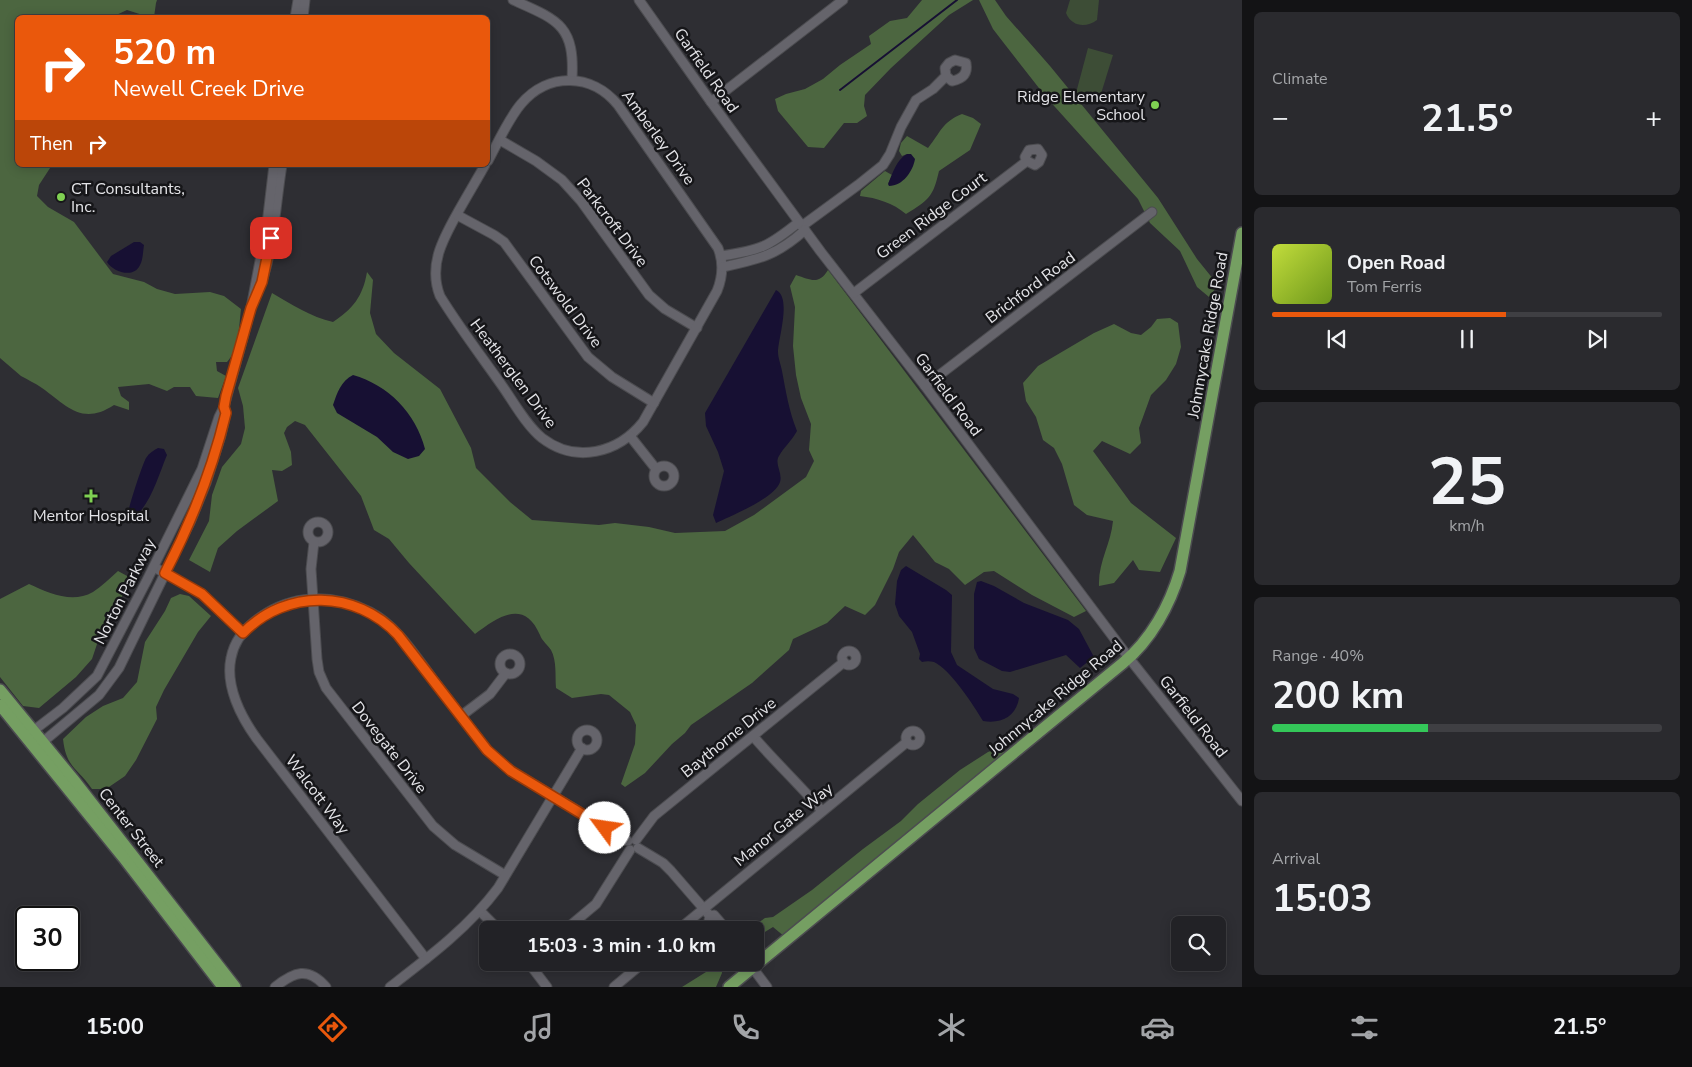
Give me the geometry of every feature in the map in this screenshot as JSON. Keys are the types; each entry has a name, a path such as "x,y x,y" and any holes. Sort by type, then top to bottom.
{"main road":[{"name":"Johnnycake Ridge Road","path":"764,951 1129,658 1143,643 1174,591 1180,571 1242,233"},
{"name":"Center Street","path":"0,690 29,734"},
{"name":"Center Street","path":"0,705 39,745 235,987"},
{"name":"Center Street","path":"69,782 123,857 223,987"},
{"name":"Johnnycake Ridge Road","path":"728,987 742,971"}],"street":[{"path":"296,15 298,0"},
{"path":"303,15 305,0"},
{"path":"513,0 546,15 560,27 570,45 572,80"},
{"name":"Garfield Road","path":"640,0 711,102 802,226 925,386 1129,658 1242,802"},
{"path":"711,102 843,0"},
{"path":"722,261 750,262 769,256 802,226 883,165 916,100 933,89 946,76"},
{"name":"Amberley Drive","path":"490,158 519,106 531,94 543,86 572,80 597,86 613,98 716,242 722,261"},
{"name":"Parkcroft Drive","path":"500,140 544,166 562,180 582,202 649,295 665,309 697,328"},
{"name":"Green Ridge Court","path":"854,293 1027,161"},
{"name":"Norton Parkway","path":"29,734 63,708 97,676 154,567 202,469 224,407 251,308 274,167"},
{"name":"Norton Parkway","path":"251,308 262,282 269,250 282,167"},
{"path":"457,215 484,167"},
{"name":"Brichford Road","path":"925,386 1152,212"},
{"name":"Heatherglen Drive","path":"457,215 438,252 435,270 440,296 450,313 540,437 568,450 587,452 607,449 623,442 644,422 717,292 722,274 722,261"},
{"name":"Cotswold Drive","path":"457,215 500,238 588,356 612,377 654,403"},
{"name":"Norton Parkway","path":"39,745 98,695 119,668 191,520 206,483 226,413 224,407"},
{"path":"630,436 656,469"},
{"name":"Dovegate Drive","path":"314,542 311,568 312,599 318,664 328,692 433,826 455,845 505,876"},
{"path":"154,567 202,594 243,633 257,620 278,608 312,599 334,600 372,613 386,623 404,642 487,750 511,771 663,863 710,916 710,921"},
{"name":"Walcott Way","path":"243,633 233,648 230,672 233,690 250,730 426,959"},
{"name":"Baythorne Drive","path":"576,921 596,904 652,818 844,662"},
{"path":"462,716 490,694 506,673"},
{"path":"753,736 770,756 802,786 822,811"},
{"name":"Manor Gate Way","path":"688,921 907,742"},
{"path":"390,987 455,936 480,911 505,876 582,748"},
{"path":"480,911 490,921"},
{"path":"710,916 714,915 719,921"},
{"path":"535,971 547,987"},
{"path":"614,987 633,971"},
{"path":"754,971 767,987"},
{"path":"275,987 290,976 304,973 318,978 326,987"}],"green space":[{"path":"0,0 157,0 154,15 143,15 127,10 116,15 15,15 15,167 51,167 39,185 37,196 48,207 74,222 113,274 144,282 157,289 175,294 210,292 224,296 241,309 238,337 234,351 227,362 216,362 217,371 226,376 218,398 196,396 190,387 174,387 167,391 149,384 118,387 121,396 129,402 129,410 114,405 93,414 84,414 67,407 39,386 21,376 0,358"},
{"path":"922,0 973,0 949,15 891,68 865,95 864,106 867,116 857,123 844,123 824,148 808,147 778,111 775,99 805,89 823,79 871,44 869,36 890,21 907,18"},
{"path":"979,0 995,0 1006,16 1050,66 1158,198 1197,259 1218,285 1209,297 1197,287 1180,251 1150,223 1138,199 1046,97 1003,42 993,29"},
{"path":"1070,0 1099,0 1097,20 1084,25 1072,21 1066,13"},
{"path":"1088,48 1113,55 1099,100 1076,93"},
{"path":"962,114 973,118 981,124 970,150 939,171 935,187 925,201 906,214 884,202 860,196 861,191 885,171 892,175 888,184 907,154 902,156 899,151 901,143 907,136 928,148 950,120"},
{"path":"828,270 1086,611 1074,617 1032,595 994,571 984,572 965,585 949,569 935,562 913,535 899,552 893,569 875,605 865,615 845,606 827,623 793,639 789,650 752,683 691,725 645,773 625,787 621,784 635,744 636,725 630,712 609,695 601,694 572,698 556,688 553,654 534,624 526,617 510,614 501,617 475,634 389,539 374,530 361,496 305,425 295,421 287,427 284,433 291,452 292,465 282,471 272,470 278,501 237,531 218,548 210,572 189,560 209,521 212,495 222,467 241,444 245,428 243,406 238,388 272,293 309,314 333,322 356,301 363,288 367,272 373,280 370,313 376,334 394,353 440,389 471,448 476,468 510,502 532,520 599,525 615,523 649,527 675,533 725,531 754,515 806,477 814,461 809,450 811,424 801,398 796,375 793,346 795,307 790,286 796,275 814,280 821,278"},
{"path":"1170,318 1178,323 1181,347 1176,364 1166,380 1151,395 1139,428 1141,443 1130,454 1102,441 1093,451 1131,503 1176,538 1160,572 1139,570 1133,560 1114,583 1099,586 1100,569 1113,521 1087,515 1074,505 1062,464 1054,448 1043,440 1036,417 1026,401 1023,383 1038,366 1094,333 1114,324 1131,333 1141,335 1157,319"},
{"path":"118,571 129,577 116,613 98,641 92,659 76,677 39,708 23,706 0,677 0,599 29,584 61,596 77,597 93,592"},
{"path":"180,594 189,596 211,616 198,632 164,690 156,707 157,719 136,760 125,776 106,789 92,789 70,762 63,739 86,717 103,706 123,698 137,682 145,642 171,598"},
{"path":"999,748 1008,755 785,937 773,927 764,933 764,921 761,921 765,918 773,917 812,890 901,821 918,804 960,770 988,752"},
{"path":"722,971 716,987 682,987 706,972"}],"shaded area":[{"path":"907,154 911,154 915,159 910,173 903,181 889,186 888,184 895,167"},
{"path":"134,242 140,242 144,245 142,261 137,269 129,273 118,271 110,266 107,262 111,256"},
{"path":"776,290 781,294 784,309 778,354 790,409 797,431 778,459 781,479 776,488 752,506 716,523 713,515 724,471 706,426 705,413"},
{"path":"353,375 378,386 399,402 421,436 425,449 419,456 408,459 393,452 377,437 337,413 333,405 338,392 342,384"},
{"path":"158,448 164,449 167,455 148,500 139,513 134,514 129,510 144,461 147,456"},
{"path":"906,566 952,595 951,652 957,665 993,689 1013,694 1019,698 1015,710 1007,718 990,722 983,721 974,706 947,672 934,662 922,662 919,659 920,654 912,632 899,616 895,604 897,581 901,570"},
{"path":"981,581 1024,603 1068,620 1079,629 1094,657 1080,668 1066,655 1010,672 1002,671 979,659 974,648 974,594 977,582"}],"waterway":[{"path":"840,90 957,0"}],"place":[{"name":"Ridge Elementary School","path":"1155,105"},
{"name":"CT Consultants, Inc.","path":"61,197"},
{"name":"Mentor Hospital","path":"91,496"}],"route":[{"path":"271,238 262,282 251,308 226,396 224,407 226,413 212,466 191,520 165,573 202,594 243,633 257,620 278,608 304,600 342,601 372,613 398,635 487,750 511,771 605,828"}]}
